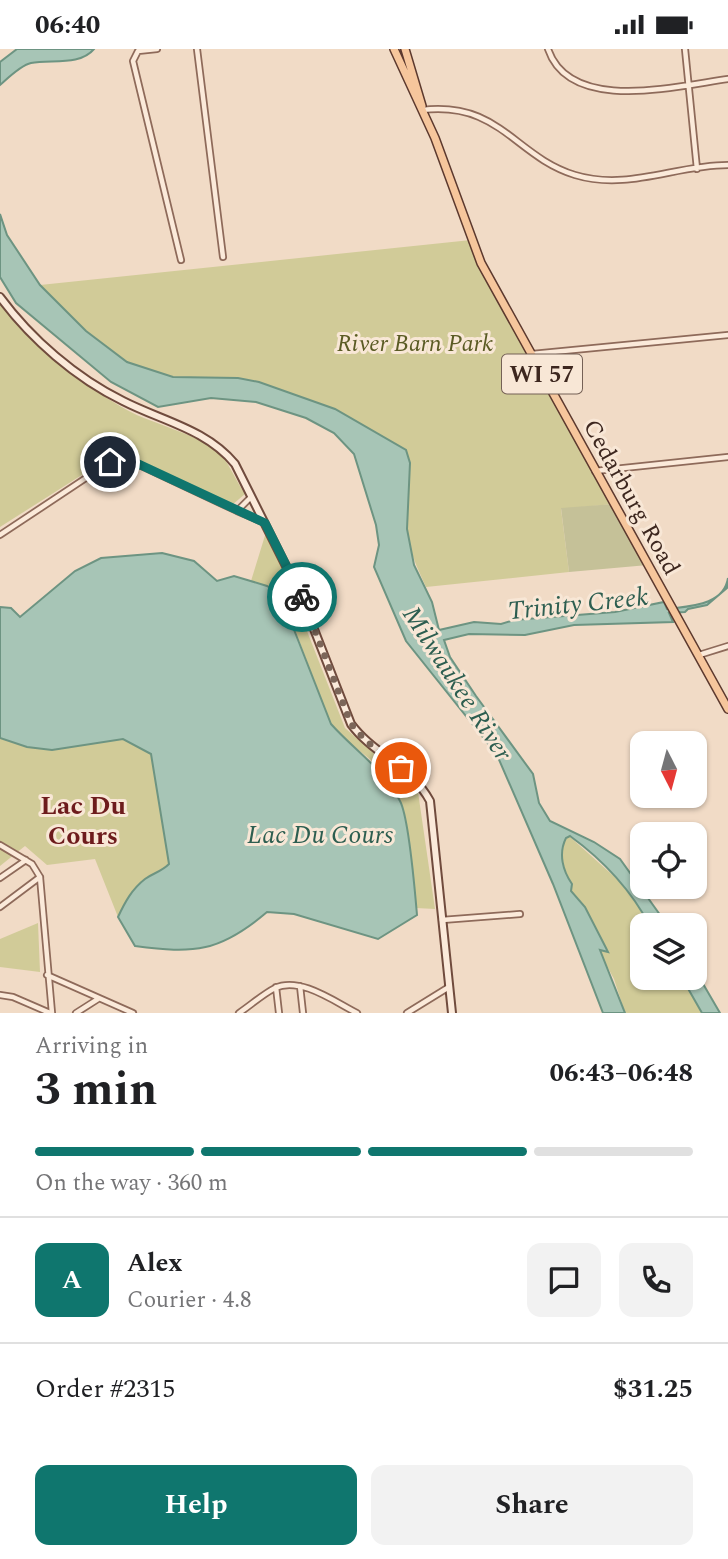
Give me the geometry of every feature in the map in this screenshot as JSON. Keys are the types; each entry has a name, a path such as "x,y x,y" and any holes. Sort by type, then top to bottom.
{"main road":[{"name":"Cedarburg Road","path":"394,49 422,110 471,240 595,471 728,709"},
{"name":"Cedarburg Road","path":"405,49 422,100 422,110"}],"street":[{"path":"157,49 134,54 133,61 181,260"},
{"path":"197,49 223,257"},
{"path":"548,49 551,58 572,80 600,91 728,79"},
{"path":"685,49 697,169"},
{"path":"422,110 457,109 476,114 498,124 546,160 582,176 609,182 728,165"},
{"path":"0,297 44,345 86,380 124,402 201,435 221,447 235,464 314,627 351,724 365,740 413,777 430,801 452,1013"},
{"path":"531,354 728,335"},
{"path":"0,535 110,462 122,457 265,523"},
{"path":"595,471 728,457"},
{"path":"237,510 251,497"},
{"path":"698,655 728,646"},
{"path":"0,845 26,860 40,877 51,1013 13,997 0,995"},
{"path":"0,878 26,860"},
{"path":"0,907 40,877"},
{"path":"442,920 520,914"},
{"path":"47,975 133,1013"},
{"path":"300,985 303,1013"},
{"path":"239,1013 276,987 300,985 356,1013"},
{"path":"276,987 279,1013"},
{"path":"407,1013 449,987"},
{"path":"76,1013 99,999"},
{"path":"111,1003 112,1013"},
{"path":"85,1006 86,1013"}],"green space":[{"name":"River Barn Park","path":"471,240 613,504 561,509 569,572 426,587 408,537 409,470 406,450 335,409 259,382 238,378 173,377 127,362 86,331 40,285"},
{"path":"0,303 28,335 58,363 91,388 137,415 192,437 215,450 226,461 245,494 232,505 118,452 0,527"},
{"path":"267,529 345,728 418,792 435,909 416,908 401,802 371,760 341,736 331,724 286,606 251,581"},
{"path":"0,738 27,747 123,739 151,754 169,864 136,887 118,917 95,859 47,865 25,846 0,866"},
{"path":"569,836 628,889 630,899 634,899 642,913 630,913 630,990 689,990 702,1013 625,1013 614,979 601,955 599,933 579,899 571,891 572,884 564,867 562,853"},
{"path":"38,923 40,972 0,967 0,939"}],"shaded area":[{"path":"613,504 648,565 569,572 561,508"}],"water":[{"path":"17,49 94,49 73,60 27,64 0,85 0,62"},
{"name":"Milwaukee River","path":"0,214 7,235 40,285 86,331 127,362 173,377 238,378 259,382 335,409 406,450 410,463 407,529 414,565 432,602 439,630 474,622 501,624 514,620 615,612 664,602 667,609 685,607 704,603 719,595 707,605 685,612 669,613 673,622 574,625 525,635 469,634 444,640 450,657 533,774 539,803 550,821 594,842 620,859 630,873 630,895 594,855 570,836 566,838 562,856 566,874 572,884 571,891 585,907 608,952 600,950 625,1013 603,1013 553,884 497,755 406,641 374,567 379,545 376,525 354,454 334,433 306,418 256,402 211,398 158,407 111,382 16,303 0,277"},
{"name":"Lac Du Cours","path":"162,553 194,561 217,581 234,576 267,586 280,594 331,724 386,779 400,801 409,838 417,915 378,939 294,914 267,912 235,935 205,947 174,950 135,946 118,917 136,887 169,864 151,754 123,739 52,750 27,747 0,738 0,607 11,608 20,617 75,571 101,558"},
{"name":"Milwaukee River","path":"649,899 659,913 642,913 634,900"},
{"path":"689,990 707,990 720,1013 702,1013"}],"way so far":[{"path":"302,597 348,719 359,735 401,768"}],"district":[{"name":"Lac Du Cours","path":"83,820"}],"route":[{"path":"110,462 122,457 130,460 265,523 302,597"}],"water label":[{"name":"Trinity Creek","path":"578,603"}]}
